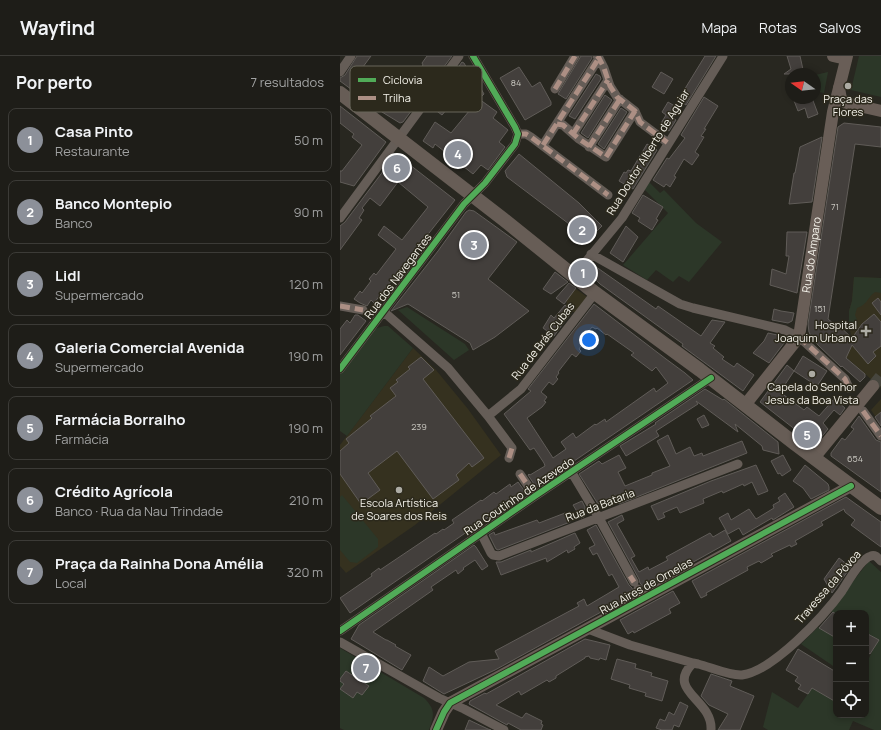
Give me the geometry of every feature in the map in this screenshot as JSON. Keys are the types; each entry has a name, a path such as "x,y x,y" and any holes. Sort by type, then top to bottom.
{"main road":[{"path":"834,56 846,58 839,88 840,96 843,101 881,111"},
{"name":"Rua do Amparo","path":"800,337 833,112 839,88"},
{"path":"340,93 350,101"},
{"path":"364,112 595,293 711,378 881,508"},
{"path":"745,405 800,337"},
{"path":"814,458 873,386"},
{"name":"Rua Aires de Ornelas","path":"450,703 588,629 636,586 851,486"},
{"path":"436,730 450,703"}],"street":[{"path":"340,72 351,56"},
{"path":"452,66 459,56"},
{"path":"473,56 479,66"},
{"path":"555,89 575,56"},
{"name":"Rua Doutor Alberto de Aguiar","path":"574,276 622,218 723,56"},
{"path":"543,145 598,57"},
{"path":"598,57 610,86 620,99 635,111 640,122 668,143"},
{"path":"482,71 510,117 518,134 526,134 543,145 608,195"},
{"path":"573,134 608,80"},
{"path":"589,147 620,99"},
{"path":"557,124 563,126 589,147 606,157 635,111"},
{"path":"340,218 418,112"},
{"name":"Rua dos Navegantes","path":"340,369 464,204 473,196 515,144 518,134"},
{"path":"591,254 680,304 785,330 800,337 845,379 849,388"},
{"name":"Rua de Brás Cubas","path":"488,416 521,388 595,293"},
{"path":"340,306 363,310"},
{"path":"384,312 448,368 488,416 512,448 509,458"},
{"name":"Rua Coutinho de Azevedo","path":"340,631 535,496 572,473 711,378"},
{"path":"865,415 881,436"},
{"name":"Rua da Bataria","path":"481,533 491,553 499,556 738,464"},
{"path":"572,473 599,518 636,586"},
{"path":"520,474 535,496"},
{"name":"Travessa da Póvoa","path":"693,664 698,664 736,675 749,673 762,668 787,649 820,617 841,593 863,562 871,556 878,557 881,561"},
{"path":"588,629 630,645 693,664"},
{"path":"340,642 450,703 504,730"},
{"path":"693,664 686,670 684,679 685,685 687,690 706,712 711,722 711,730"}],"shaded area":[{"name":"Hospital Joaquim Urbano","path":"854,277 881,278 881,388 846,357 851,335 849,326 849,311 852,301"},
{"path":"575,288 587,297 575,313 565,306 567,303 566,301"},
{"name":"Escola Artística de Soares dos Reis","path":"413,348 436,370 468,409 501,455 415,525 346,573 340,566 340,445"},
{"path":"881,399 881,425 871,410"}],"green space":[{"path":"859,56 881,56 881,97 851,90"},
{"path":"828,72 824,93 821,92 821,74"},
{"path":"648,181 660,193 664,190 696,223 722,242 689,282 679,276 673,282 656,270 647,280 623,265 668,213 642,187"},
{"path":"854,277 881,278 881,293 875,292 863,305 857,308 855,315 857,320 849,326 849,311 852,301"},
{"path":"407,307 465,344 469,350 454,360 398,310"},
{"path":"388,326 413,348 347,436 340,431 340,374 374,329"},
{"path":"342,495 378,539 378,547 357,563 350,562 340,550 340,497"},
{"path":"869,561 881,572 881,730 874,730 853,721 849,730 768,730 763,727 772,692 798,708 812,688 833,700 833,718 869,718 869,658 878,640 869,635 869,610 833,610 833,612 830,611"},
{"path":"818,627 833,636 833,666 801,644"},
{"path":"340,648 424,698 431,706 433,713 429,730 344,730 340,728"}],"building":[{"path":"357,56 371,56 364,66 351,66"},
{"path":"427,56 452,56 445,66 422,66 422,63"},
{"path":"581,56 591,56 592,58 566,99 558,94"},
{"path":"705,56 716,56 686,105 678,100"},
{"path":"787,56 800,56 803,68 791,68"},
{"path":"462,62 466,66 459,66"},
{"path":"350,67 350,88 340,81 340,78 345,75"},
{"path":"519,67 532,87 540,82 551,102 551,105 525,120 500,78"},
{"path":"661,72 673,79 664,94 652,87"},
{"path":"596,74 600,76 601,79 575,119 569,116"},
{"path":"605,95 612,100 588,138 581,133"},
{"path":"704,97 718,106 701,136 704,137 695,152 699,155 692,165 684,159 674,176 676,177 670,187 666,184 664,187 653,180 667,158 669,159 685,138 681,135"},
{"path":"482,101 497,112 493,118 508,130 499,142 505,147 488,170 481,165 473,174 435,144 433,148 423,141 435,122 451,133 468,112 482,112"},
{"path":"668,102 678,108 673,118 676,120 669,131 660,125 666,115 662,112"},
{"path":"795,104 814,104 818,114 808,118 805,108 798,111"},
{"path":"340,106 386,142 354,186 340,182 340,171 342,171 362,145 352,137 354,134 340,123"},
{"path":"621,108 627,112 604,149 598,144"},
{"path":"382,112 410,112 403,122 400,123"},
{"path":"844,123 881,127 881,147 855,144 828,319 834,324 836,323 852,338 862,324 874,314 881,322 881,346 873,352 876,356 868,364 852,345 846,358 865,374 865,377 860,382 842,366 841,367 819,346 809,332 808,324 838,127"},
{"path":"822,137 812,202 789,204 800,147"},
{"path":"647,144 657,150 633,189 619,181 624,172 626,173 628,170 631,171"},
{"path":"396,154 455,200 374,303 371,300 367,306 354,299 360,291 362,293 371,281 369,279 374,273 376,275 396,249 378,235 384,226 402,240 428,207 398,182 380,206 370,198 362,208 364,210 359,218 362,220 340,250 340,226 345,222"},
{"path":"519,154 579,203 602,226 589,239 507,177 505,171"},
{"path":"643,195 663,207 652,230 638,221 640,218 632,213"},
{"path":"469,210 474,211 517,242 488,279 529,311 495,337 473,350 470,343 408,304 391,311"},
{"path":"626,226 638,237 623,262 610,253"},
{"path":"787,232 807,232 797,293 770,285 772,269 786,274 789,256 786,256"},
{"path":"592,264 656,309 658,306 701,336 712,320 725,322 710,343 715,346 713,348 724,357 722,359 734,367 737,363 754,375 743,391 682,346 683,344 600,284 586,270"},
{"path":"555,272 568,282 551,294 543,289"},
{"path":"569,283 576,288 564,304 556,298"},
{"path":"878,298 881,302 881,315 872,303"},
{"path":"594,304 693,380 536,487 528,475 545,466 544,463 534,448 530,450 504,414 531,391 528,389","holes":["592,327 597,328 606,335 607,334 634,353 631,355 652,371 656,367 668,383 656,392 654,388 606,422 605,419 596,425 595,424 576,438 573,433 561,442 566,449 553,458 527,418 542,407 546,402 544,401 547,397 541,392 549,382 553,385 558,379 556,377 559,373 558,372 572,354 576,357 581,351 579,349 583,343 581,341"]},
{"path":"565,305 572,311 554,336 543,328 551,315 554,318"},
{"path":"774,309 794,313 792,321 788,323 772,320"},
{"path":"355,315 358,315 366,321 340,355 340,329 347,320 350,323"},
{"path":"768,333 782,336 784,343 769,363 753,353 764,341"},
{"name":"Capela do Senhor Jesus da Boa Vista","path":"803,356 827,371 817,386 794,371"},
{"path":"421,357 434,370 423,379 484,458 472,467 469,463 456,475 459,480 433,499 397,451 368,473 380,490 361,504 340,474 340,451 349,443 346,439 372,418 370,416 396,396 390,388 398,382 396,380 410,369 408,367"},
{"path":"787,365 794,371 780,392 804,410 807,407 819,416 834,399 845,408 840,415 834,410 823,423 828,429 815,445 760,402"},
{"path":"705,389 723,400 724,399 778,442 779,454 763,450 762,446 735,424 738,432 696,401 698,404 656,431 659,436 626,456 620,446 656,424 655,423"},
{"path":"881,412 881,426 875,417"},
{"path":"704,415 709,425 702,428 697,419"},
{"path":"859,416 876,440 881,442 881,492 831,456 831,453 842,438 845,440 854,429 851,427"},
{"path":"668,435 676,454 690,447 694,456 702,453 703,456 742,441 747,453 619,504 615,495 598,504 579,474 599,461 602,464 619,455 626,468 618,472 625,486 652,475 652,473 670,466 657,441"},
{"path":"783,455 791,470 782,476 780,473 778,474 771,461"},
{"path":"756,465 768,491 758,495 752,482 744,486 743,484 723,493 722,491 703,499 704,503 680,513 677,507 663,513 665,517 658,520 651,506 711,481"},
{"path":"805,465 828,484 829,490 811,499 803,488 793,481"},
{"path":"518,482 526,493 484,520 350,613 340,598 372,576 371,574 379,568 380,570 435,533 436,534 443,529 444,530 454,523 452,520 481,500 482,501 494,492 496,494 510,484 511,487"},
{"path":"785,493 794,507 773,520 772,518 743,535 739,528 728,534 719,518 728,513 731,520 749,509 756,519 774,508 773,505 780,501 778,498"},
{"path":"846,497 881,522 881,547 851,525 855,520 845,512 844,509 821,522 823,525 795,541 797,544 791,547 790,545 771,554 773,556 761,563 759,561 747,567 748,570 706,593 707,595 701,598 692,581"},
{"path":"582,501 585,507 584,517 581,518 573,505"},
{"path":"565,513 570,522 498,550 496,549 489,535 494,532 495,535 537,520 539,523"},
{"path":"622,515 624,520 617,524 635,556 631,558 639,572 648,567 649,570 668,560 666,557 710,533 713,537 725,530 731,541 645,589 640,583 608,522"},
{"path":"596,525 634,594 495,670 444,694 423,681 429,667 443,676 469,662 499,659 495,651 579,606 577,603 584,599 587,606 619,587 612,574 609,576 597,553 593,555 589,548 595,545 587,530"},
{"path":"575,533 580,543 574,547 575,549 568,553 567,550 547,562 546,558 501,575 496,562 501,562 531,550 531,552"},
{"path":"474,545 488,566 482,570 475,560 463,568 464,569 458,574 456,570 431,587 433,590 373,632 411,655 402,670 351,639 359,625"},
{"path":"856,556 858,557 832,593 824,579 839,558 848,565"},
{"path":"673,591 680,603 669,609 671,613 634,633 633,631 628,634 620,620"},
{"path":"833,612 833,636 819,628"},
{"path":"869,635 879,640 870,654 869,653"},
{"path":"585,639 610,645 606,660 600,658 599,660 590,658 589,656 585,657 549,682 547,680 521,695 519,691 496,705 522,718 526,713 542,721 541,724 543,725 541,730 521,730 508,723 507,725 469,704 470,701 485,693 486,694"},
{"path":"798,649 833,670 833,700 812,688 808,694 798,689 801,685 795,681 798,677 786,670"},
{"path":"617,659 636,664 635,668 652,673 651,676 668,681 662,701 645,696 646,693 629,688 630,685 611,679"},
{"path":"346,671 369,686 362,695 357,692 353,698 340,689 344,684 340,681 340,679"},
{"path":"711,674 732,681 730,686 754,696 740,730 718,730 728,714 709,705 701,696"},
{"path":"680,702 688,706 679,727 674,725 672,730 662,730 656,728 660,719 665,721 669,712 674,715"},
{"path":"469,720 488,729 491,730 465,730"}],"tunnel":[{"path":"873,386 881,376"}],"marked path":[{"path":"555,89 575,56"},
{"path":"597,56 604,68 610,86 617,97 635,111 640,122 668,143"},
{"path":"543,145 599,58"},
{"path":"573,134 608,80"},
{"path":"589,147 620,99"},
{"path":"557,124 563,125 579,139 606,157 635,111"},
{"path":"518,134 526,134 531,137 608,195"},
{"path":"340,306 363,310"},
{"path":"799,337 845,379 849,388"},
{"path":"863,411 881,436"},
{"path":"509,458 512,448"},
{"path":"520,474 535,496"},
{"path":"630,576 634,582"},
{"path":"638,589 643,598"}],"cycle path":[{"path":"473,56 479,66"},
{"path":"340,369 464,204 485,183 515,144 518,134 515,127 482,71"},
{"path":"340,631 535,496 711,378"},
{"path":"436,730 450,703 851,486"}],"place":[{"name":"Praça das Flores","path":"848,86"},
{"name":"Galeria Comercial Avenida","path":"458,154"},
{"name":"Crédito Agrícola","path":"397,168"},
{"name":"Banco Montepio","path":"582,230"},
{"name":"Lidl","path":"474,245"},
{"name":"Casa Pinto","path":"583,273"},
{"name":"Hospital Joaquim Urbano","path":"866,331"},
{"name":"Capela do Senhor Jesus da Boa Vista","path":"812,374"},
{"name":"Farmácia Borralho","path":"807,435"},
{"name":"Escola Artística de Soares dos Reis","path":"399,490"},
{"name":"Praça da Rainha Dona Amélia","path":"366,668"}]}
